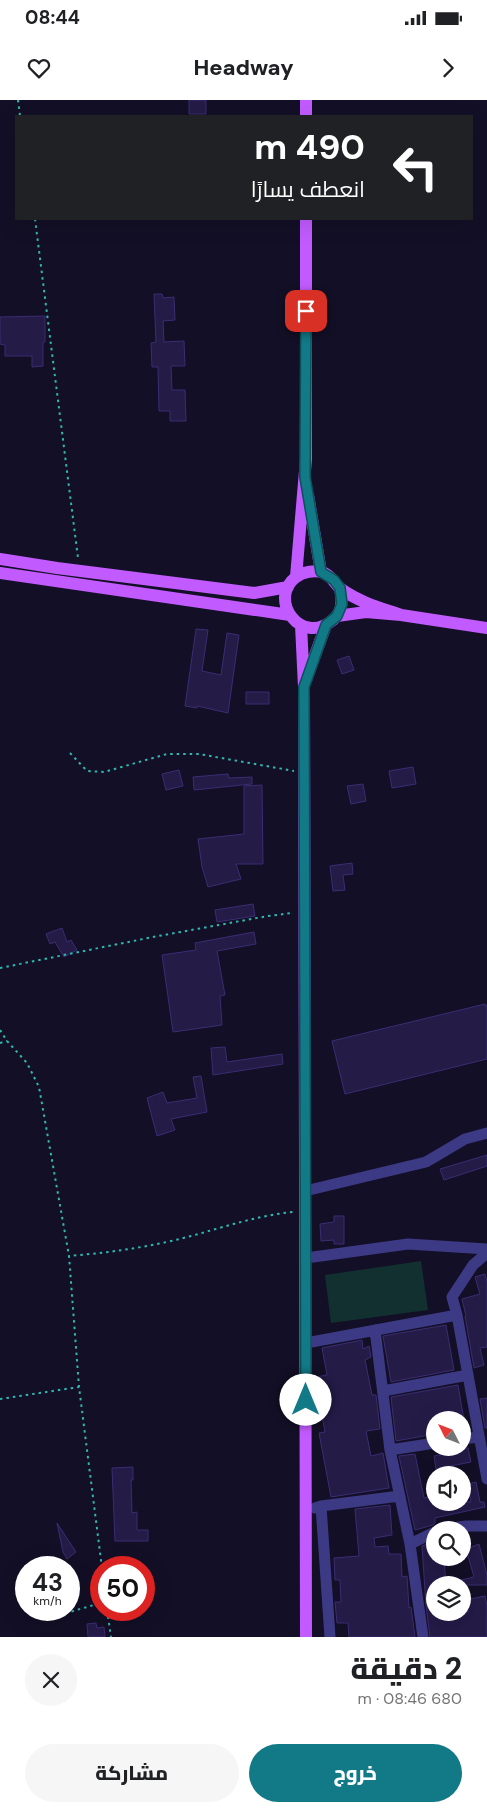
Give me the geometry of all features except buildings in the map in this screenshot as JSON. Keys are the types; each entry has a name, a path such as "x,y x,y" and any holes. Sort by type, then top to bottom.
{"main road":[{"path":"306,100 306,115"},
{"path":"306,220 305,477 292,582 285,602 290,615 301,625 310,628 326,625 337,616 342,604 340,588"},
{"path":"305,477 321,572"},
{"path":"0,559 254,593 292,582 309,572 321,572 334,580 340,588 367,603 401,615"},
{"path":"0,573 290,615"},
{"path":"337,616 366,612 401,615 487,628"},
{"path":"301,625 304,687 306,1637"},
{"path":"304,687 326,625"}],"street":[{"path":"305,1191 426,1162 465,1139 487,1133"},
{"path":"306,1258 408,1244 487,1251"},
{"path":"487,1251 472,1265 452,1297 457,1315 487,1479"},
{"path":"306,1343 457,1315"},
{"path":"375,1330 390,1450 410,1544 423,1637"},
{"path":"383,1391 468,1375"},
{"path":"471,1438 479,1437"},
{"path":"390,1450 426,1444"},
{"path":"306,1512 321,1506 400,1496"},
{"path":"321,1506 330,1637"},
{"path":"471,1526 487,1526"},
{"path":"410,1544 426,1536"}],"path":[{"path":"18,100 20,115"},
{"path":"35,220 79,570"},
{"path":"70,753 87,771 104,772 168,754 199,754 304,772"},
{"path":"0,968 268,916 304,912"},
{"path":"0,1030 7,1041 27,1063 39,1087 69,1256 79,1387 100,1556"},
{"path":"0,1043 7,1041"},
{"path":"69,1256 129,1250 173,1241 224,1226 282,1213 305,1211"},
{"path":"0,1399 79,1387"},
{"path":"108,1621 110,1637"}],"green space":[{"path":"421,1261 428,1310 331,1323 325,1275"}],"route":[{"path":"306,311 305,477 321,572 328,574 340,588 342,604 337,616 326,625 304,687 306,1400"}]}
